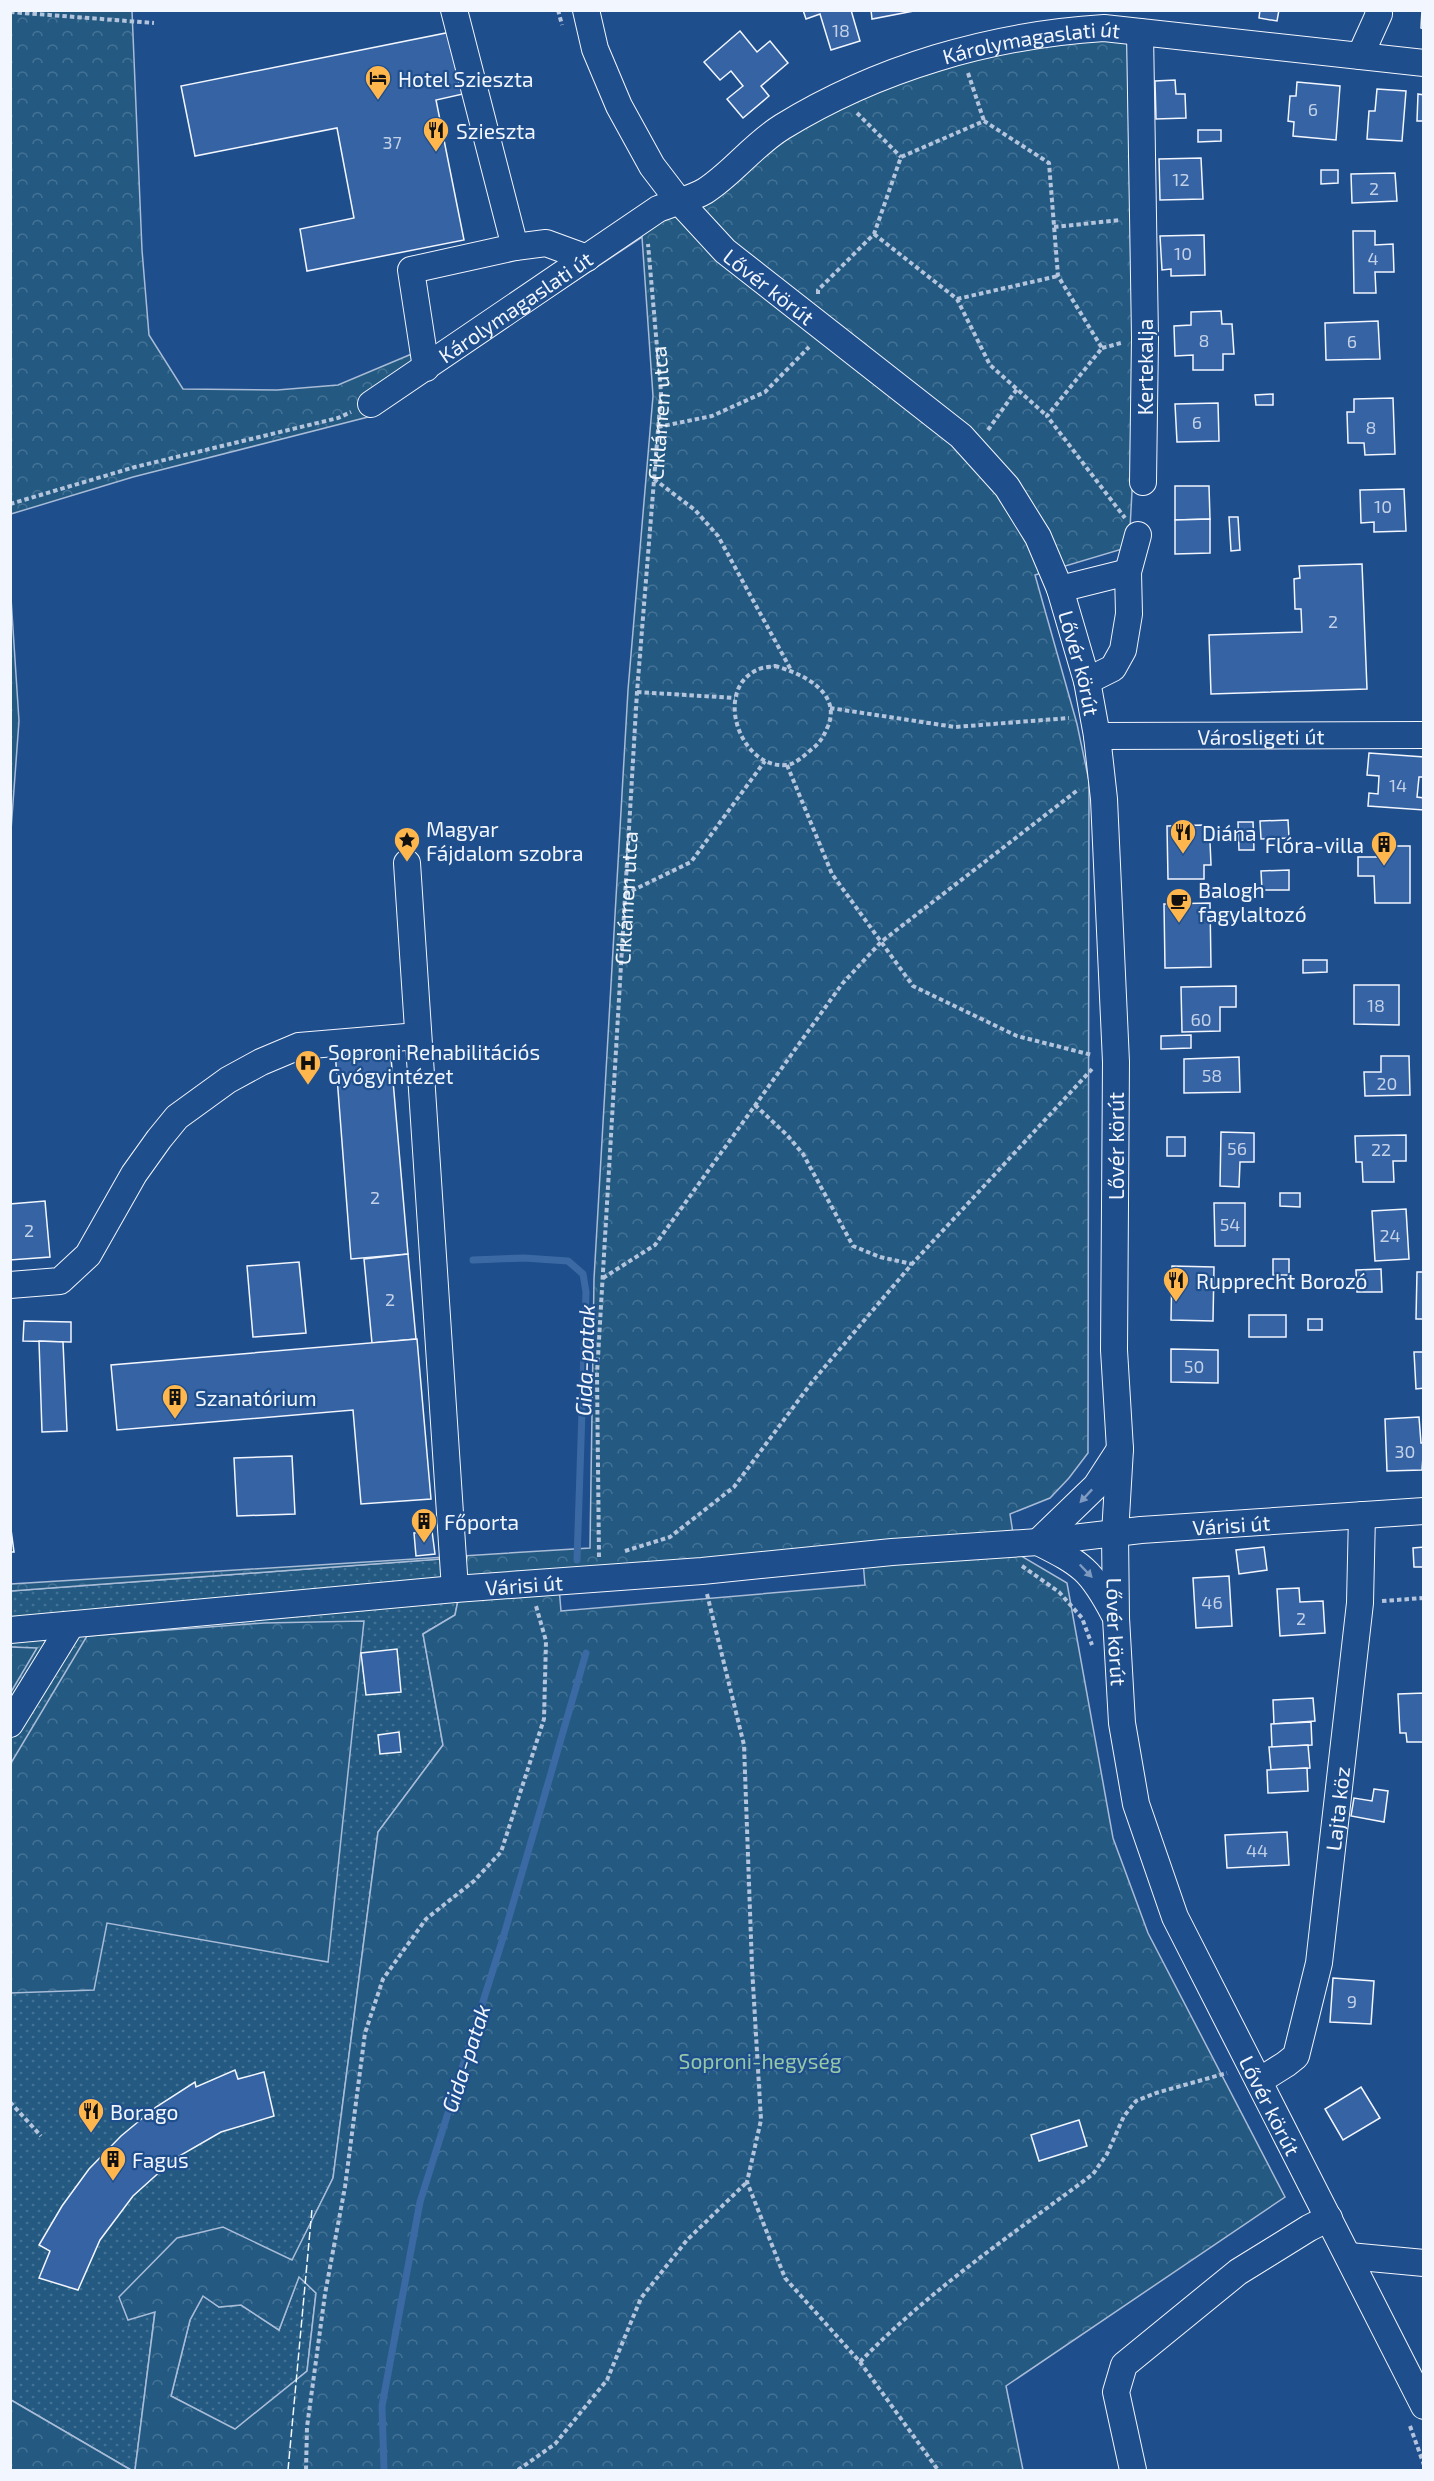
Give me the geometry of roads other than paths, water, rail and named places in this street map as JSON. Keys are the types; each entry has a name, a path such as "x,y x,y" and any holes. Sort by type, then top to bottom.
{"street":[{"path":"454,10 515,247"},
{"name":"Lővér körút","path":"586,10 595,49 619,106 651,166 661,209 725,251 960,436 1007,487 1038,537 1060,589 1087,681 1097,736 1104,799 1116,1062 1114,1350 1120,1449 1115,1534 1116,1618 1122,1723 1136,1804 1175,1917 1424,2406"},
{"path":"1360,56 1379,14 1378,10"},
{"name":"Károlymagaslati út","path":"372,404 661,209 704,192 778,129 840,94 913,65 1013,40 1073,30 1104,28 1424,63"},
{"name":"Kertekalja","path":"1140,32 1145,338 1143,482"},
{"path":"426,368 411,270 515,247 546,243 587,258"},
{"path":"1087,681 1113,668 1123,650 1130,614 1128,572 1138,535"},
{"path":"1060,589 1128,572"},
{"name":"Városligeti út","path":"1097,736 1424,735"},
{"path":"407,863 456,1588"},
{"path":"10,1285 60,1281 88,1255 134,1174 159,1139 177,1117 228,1080 261,1062 299,1046 418,1036"},
{"path":"1116,1618 1098,1584 1076,1561 1038,1542 1096,1486 1120,1449"},
{"name":"Várisi út","path":"10,1630 456,1588 702,1571 892,1552 1424,1511"},
{"name":"Lajta köz","path":"1255,2073 1296,2056 1318,1963 1360,1603 1362,1515"},
{"path":"10,1724 71,1625"},
{"path":"1133,2470 1116,2392 1124,2365 1238,2272 1329,2218"},
{"path":"1349,2256 1390,2258 1424,2263"}],"waterway":[{"name":"Gida-patak","path":"473,1260 524,1258 568,1261 583,1274 586,1292 577,1560"},
{"name":"Gida-patak","path":"384,2470 382,2406 420,2202 503,1938 586,1653"}],"place":[{"name":"Hotel Szieszta","path":"378,101"},
{"name":"Szieszta","path":"436,153"},
{"name":"Diána","path":"1183,855"},
{"name":"Magyar Fájdalom szobra","path":"407,863"},
{"name":"Flóra-villa","path":"1384,867"},
{"name":"Balogh fagylaltozó","path":"1179,924"},
{"name":"Soproni Rehabilitációs Gyógyintézet","path":"308,1086"},
{"name":"Rupprecht Borozó","path":"1176,1303"},
{"name":"Szanatórium","path":"175,1420"},
{"name":"Főporta","path":"424,1544"},
{"name":"Borago","path":"91,2134"},
{"name":"Fagus","path":"113,2182"}],"park label":[{"name":"Soproni-hegység","path":"760,2060"}]}
